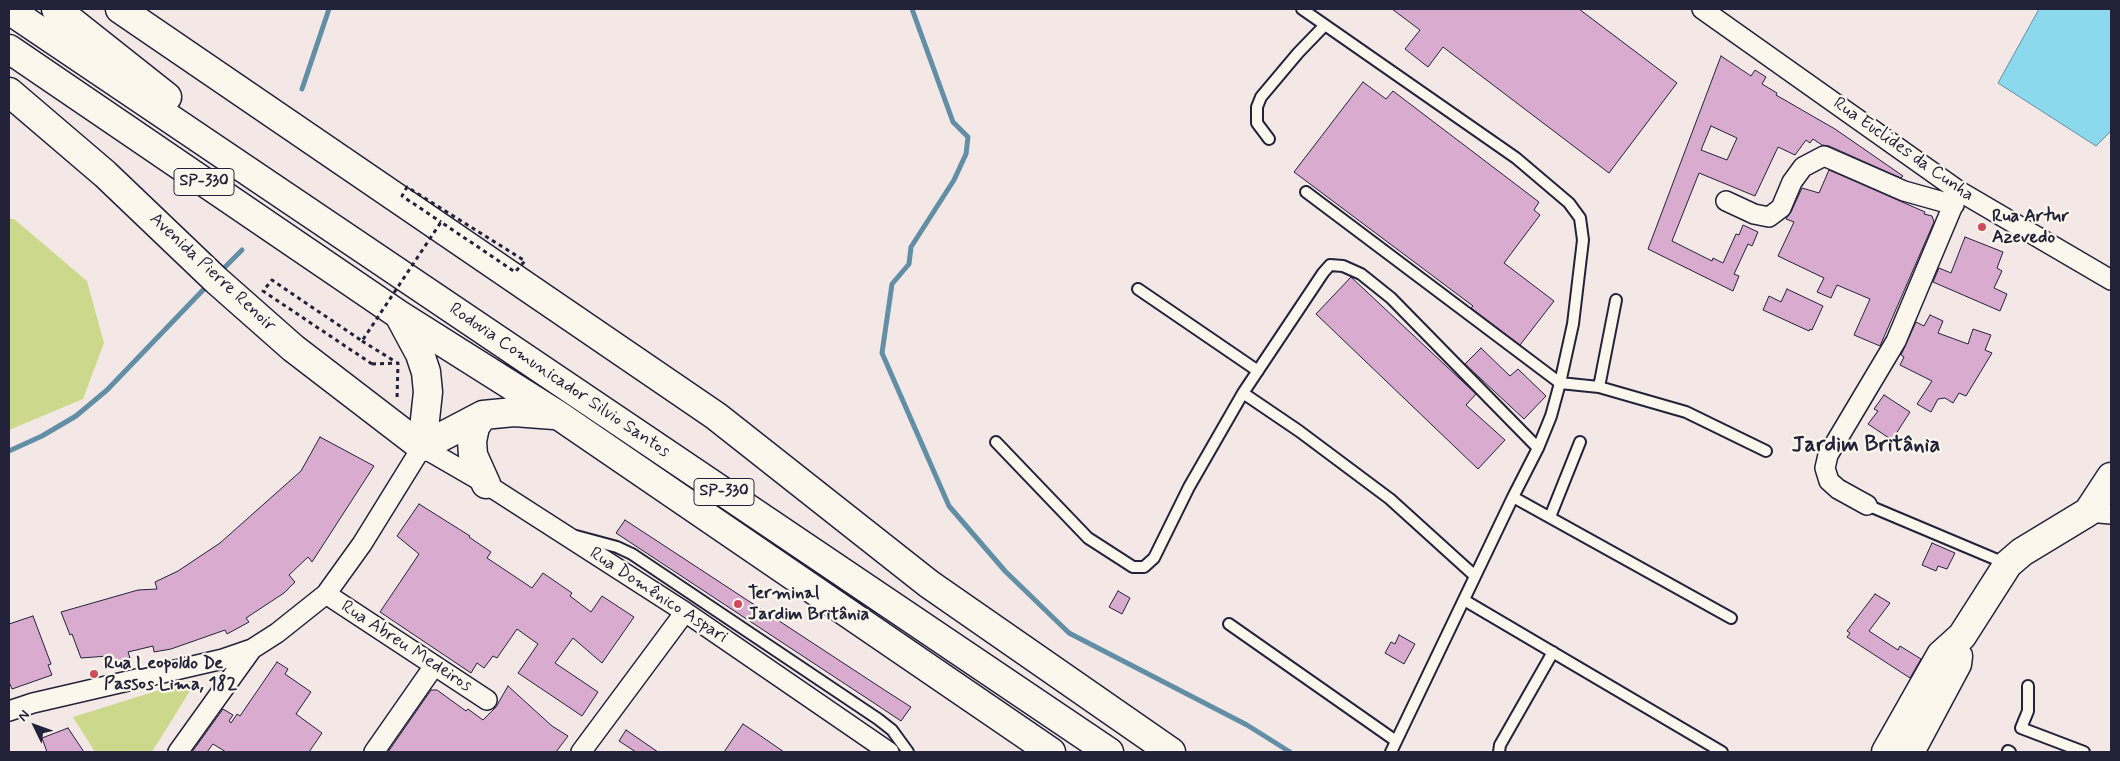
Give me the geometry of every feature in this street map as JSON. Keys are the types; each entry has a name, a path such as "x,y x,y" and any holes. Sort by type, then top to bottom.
{"main road":[{"path":"56,9 339,233"},
{"name":"Rodovia Comunicador Silvio Santos","path":"9,10 1109,752"},
{"path":"123,10 716,416 929,584 1172,752"},
{"name":"Rodovia Comunicador Silvio Santos","path":"9,49 398,314 558,415 1051,752"},
{"name":"Avenida Pierre Renoir","path":"9,92 105,174 216,280 294,348 422,447"},
{"path":"398,314 420,354 426,372 428,392 422,447"},
{"path":"422,447 483,415 514,412 558,415"},
{"path":"483,415 474,434 473,455 486,484"},
{"path":"1886,752 1941,655 1962,636 2008,564 2022,552 2099,513 2111,477"},
{"path":"1910,752 1957,664 1962,636"}],"street":[{"name":"Rua Euclides da Cunha","path":"1702,9 1957,198 2111,280"},
{"path":"1726,201 1754,214 1769,216 1780,208 1792,182 1803,167 1824,156 1904,191 1957,198 1896,341 1828,455 1825,468 1829,481 1838,489 1867,505"},
{"path":"9,712 33,703 182,670 252,649 278,633 326,594 362,544 422,447"},
{"name":"Rua Domênico Aspari","path":"422,447 486,484 685,612 889,752"},
{"name":"Rua Abreu Medeiros","path":"326,594 486,700"},
{"path":"581,752 685,612"},
{"path":"178,752 252,649"},
{"path":"374,752 434,666"}],"lane":[{"path":"1302,9 1516,158 1569,202 1580,218 1583,240 1573,324 1560,383 1538,448 1391,752"},
{"path":"1269,139 1257,123 1257,107 1261,97 1298,53 1325,25"},
{"path":"1306,192 1560,383 1599,388 1686,412 1766,451"},
{"path":"996,442 1088,538 1133,567 1144,567 1154,558 1189,486 1243,394 1330,265 1344,266 1362,274 1391,298 1538,448"},
{"path":"1138,289 1258,371"},
{"path":"1599,388 1616,300"},
{"path":"1243,394 1299,431 1390,499 1475,576"},
{"path":"1550,517 1580,442"},
{"path":"1513,497 1731,618"},
{"path":"1867,505 2008,564"},
{"path":"558,532 609,544 632,554 878,719 892,730 908,752"},
{"path":"1464,600 1722,752"},
{"path":"1229,624 1396,740"},
{"path":"1499,752 1500,745 1553,652"},
{"path":"2028,686 2028,711 2021,728 2084,752"}],"path":[{"path":"407,187 525,261 516,272 441,222 402,196 407,187"},
{"path":"362,341 441,222"},
{"path":"272,280 398,363 372,364 263,291 272,280"},
{"path":"397,406 398,363"}],"green space":[{"path":"9,219 14,219 87,281 104,343 83,399 9,430"},
{"path":"198,678 152,752 95,752 73,717"}],"water":[{"path":"2039,9 2111,9 2111,131 2096,146 1998,83"}],"building":[{"path":"1392,9 1579,9 1677,83 1609,173 1443,47 1428,67 1405,49 1420,30"},
{"path":"1721,56 1751,76 1755,70 1766,77 1762,84 1777,93 1776,95 1835,129 1903,176 1901,178 1829,146 1822,145 1813,139 1810,143 1806,140 1795,155 1778,147 1755,196 1699,173 1672,241 1712,261 1713,258 1723,263 1736,234 1739,235 1743,225 1758,232 1752,246 1748,244 1734,274 1739,276 1733,291 1648,249","holes":["1711,126 1737,138 1727,160 1701,150"]},
{"path":"1363,82 1386,99 1393,91 1539,202 1534,210 1540,215 1504,263 1554,301 1520,345 1471,308 1473,306 1294,172"},
{"path":"1829,170 1925,212 1924,214 1932,216 1934,222 1880,346 1854,335 1870,299 1837,285 1831,298 1817,292 1824,278 1778,256 1794,222 1786,219 1802,188 1819,193"},
{"path":"1965,237 2003,252 1997,268 2002,271 1994,288 2007,294 2000,311 1933,282 1939,268 1951,273"},
{"path":"1351,277 1476,394 1466,405 1505,440 1478,469 1316,314"},
{"path":"1787,289 1823,306 1812,330 1810,329 1809,331 1763,310 1769,296 1781,302"},
{"path":"1930,315 1943,321 1938,333 1968,344 1973,329 1991,335 1985,350 1992,353 1966,396 1959,393 1953,403 1945,398 1938,399 1931,412 1917,404 1932,381 1900,365 1904,357 1901,355 1916,322 1924,326"},
{"path":"1481,348 1510,376 1518,369 1546,396 1524,419 1465,364"},
{"path":"1884,395 1910,412 1892,440 1868,424 1878,411 1874,409"},
{"path":"320,437 374,466 312,562 308,557 289,575 295,582 284,593 246,618 249,622 227,634 225,630 171,649 154,652 153,646 128,652 130,658 109,663 108,656 81,658 61,612 138,590 157,589 155,582 178,571 220,543 301,471"},
{"path":"419,504 470,536 491,552 487,558 532,588 543,573 572,593 570,596 591,612 602,596 634,617 602,663 573,638 555,663 598,692 582,716 518,673 538,644 517,629 497,658 493,656 484,668 477,663 471,673 380,612 419,554 397,536"},
{"name":"Terminal Jardim Britânia","path":"625,520 911,707 901,721 616,533"},
{"path":"1932,543 1955,553 1947,569 1938,566 1936,571 1922,565"},
{"path":"1118,591 1130,598 1122,614 1109,607"},
{"path":"1875,594 1890,603 1869,631 1898,650 1900,646 1921,659 1910,678 1847,637 1850,633 1847,631"},
{"path":"33,616 51,664 48,665 52,675 12,689 9,682 9,624"},
{"path":"1399,635 1415,644 1404,664 1385,653 1391,642 1395,644"},
{"path":"277,662 288,669 285,674 311,692 296,714 322,733 309,752 226,752 213,744 207,752 192,752 223,709 233,715 229,721 231,723 237,714 240,716"},
{"path":"508,686 552,726 568,736 556,752 388,752 431,690 437,690 466,711 468,709 483,720 496,707"},
{"path":"743,724 755,732 784,752 724,752"},
{"path":"68,728 84,752 47,752 42,738"},
{"path":"626,730 658,752 636,752 619,741"}],"waterway":[{"path":"302,89 329,9"},
{"path":"912,9 953,122 968,137 966,154 954,180 911,247 909,264 892,284 882,353 949,506 1005,571 1069,633 1247,725 1290,752"},
{"path":"225,267 242,250"},
{"path":"9,451 42,436 76,416 107,390 204,289"}],"place":[{"name":"Rua Artur Azevedo","path":"1982,227"},
{"name":"Terminal Jardim Britânia","path":"738,604"},
{"name":"Rua Leopoldo De Passos Lima, 182","path":"94,674"}],"district":[{"name":"Jardim Britânia","path":"1866,446"}]}
